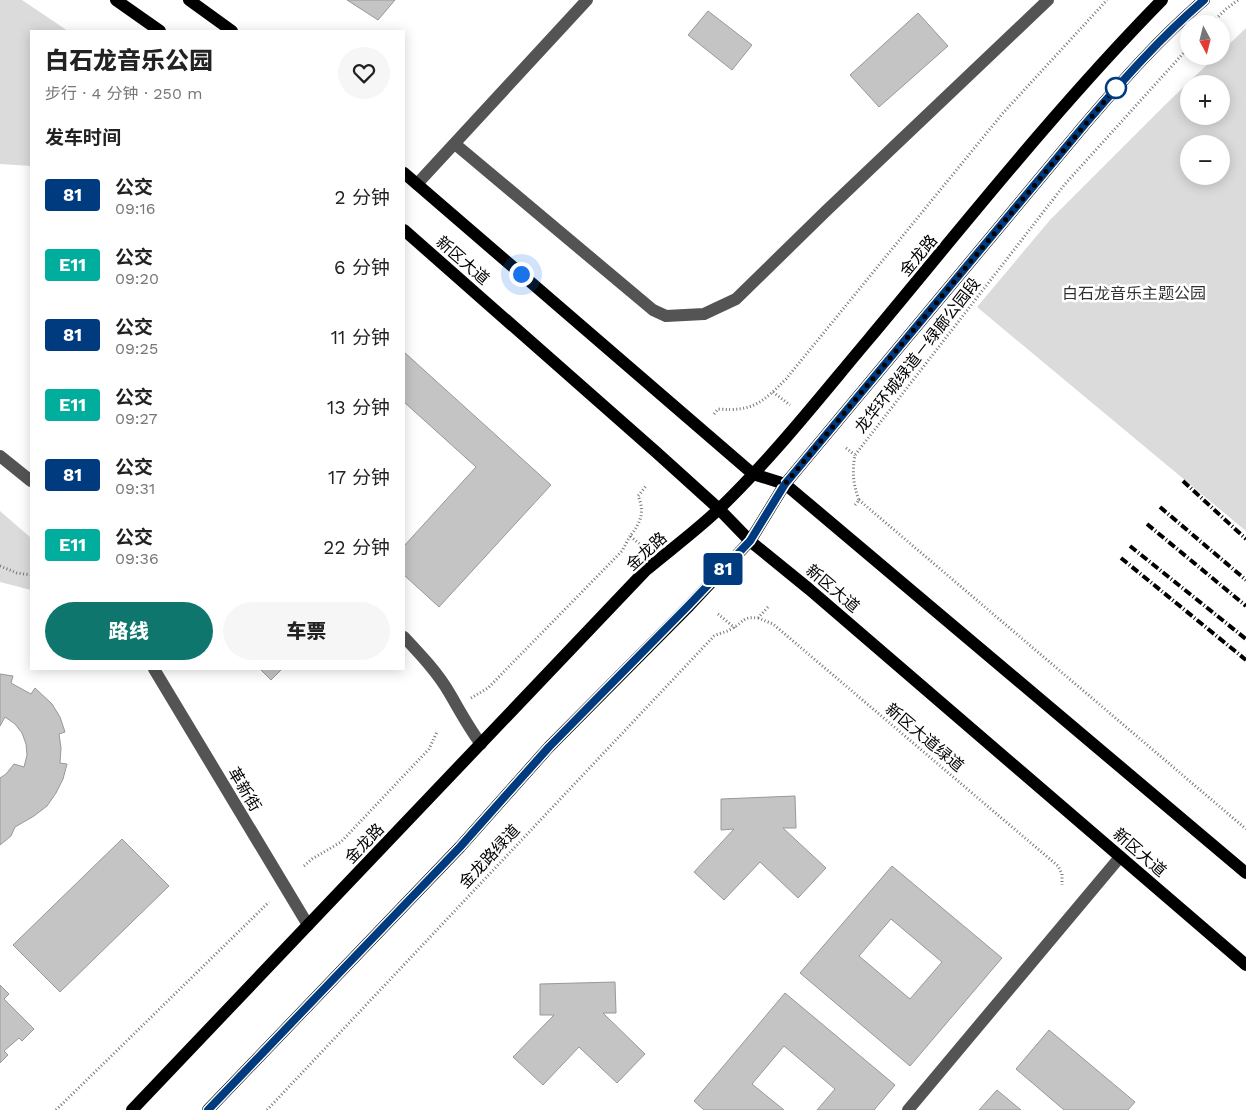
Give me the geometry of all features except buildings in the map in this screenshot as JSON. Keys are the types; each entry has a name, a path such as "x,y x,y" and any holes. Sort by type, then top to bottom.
{"main road":[{"path":"116,0 159,30"},
{"path":"189,0 231,30"},
{"name":"金龙路","path":"132,1110 645,572 719,509 753,474 814,404 1068,100 1162,0"},
{"path":"208,1110 460,847 549,747 750,541 785,484 1119,84 1204,0"},
{"name":"新区大道","path":"405,174 753,474 785,484 1246,872"},
{"name":"新区大道","path":"405,231 635,432 719,509 750,541 817,595 1246,965"}],"street":[{"path":"417,184 587,0"},
{"path":"455,144 653,310 666,316 704,314 736,299 1048,0"},
{"path":"0,456 30,480"},
{"path":"405,638 439,678 469,728 481,744"},
{"name":"革新街","path":"155,670 308,925"},
{"path":"908,1110 1120,857"}],"path":[{"path":"714,414 718,409 732,410 751,407 767,398 773,392 1003,114 1107,0"},
{"path":"1220,15 1238,0"},
{"name":"龙华环城绿道－绿廊公园段","path":"859,500 854,487 852,471 854,455 1065,184 1180,57"},
{"path":"773,392 790,405"},
{"path":"846,448 854,455"},
{"path":"476,694 488,688 622,551 630,536 638,527 641,519 638,496 646,486"},
{"path":"855,505 859,500 1246,829"},
{"path":"630,536 642,546"},
{"path":"0,566 17,573 30,575"},
{"path":"758,618 768,607"},
{"path":"718,614 734,628"},
{"name":"金龙路绿道","path":"267,1110 714,636 734,628 740,621 749,617 758,618"},
{"name":"新区大道绿道","path":"758,618 772,624 1058,866 1062,874 1062,885"},
{"path":"304,866 312,859 341,842 429,749 436,732"},
{"path":"56,1110 269,902"}],"green space":[{"path":"0,0 22,0 67,30 30,30 30,166 0,164"},
{"name":"白石龙音乐主题公园","path":"1246,28 1246,531 977,307 1050,220 1180,90 1180,125 1230,125 1230,75 1196,75 1207,65 1230,65 1230,43"},
{"path":"0,511 30,537 30,590 0,582"}],"railway":[{"path":"1183,481 1246,539"},
{"path":"1160,507 1246,580"},
{"path":"1147,524 1246,606"},
{"path":"1130,546 1246,639"},
{"path":"1121,558 1246,660"}],"bus line":[{"name":"81","path":"208,1110 460,847 549,747 750,541 785,484 1086,123 1119,84 1204,0"}],"route":[{"path":"521,274 753,474 785,484 1119,84 1116,88"}]}
